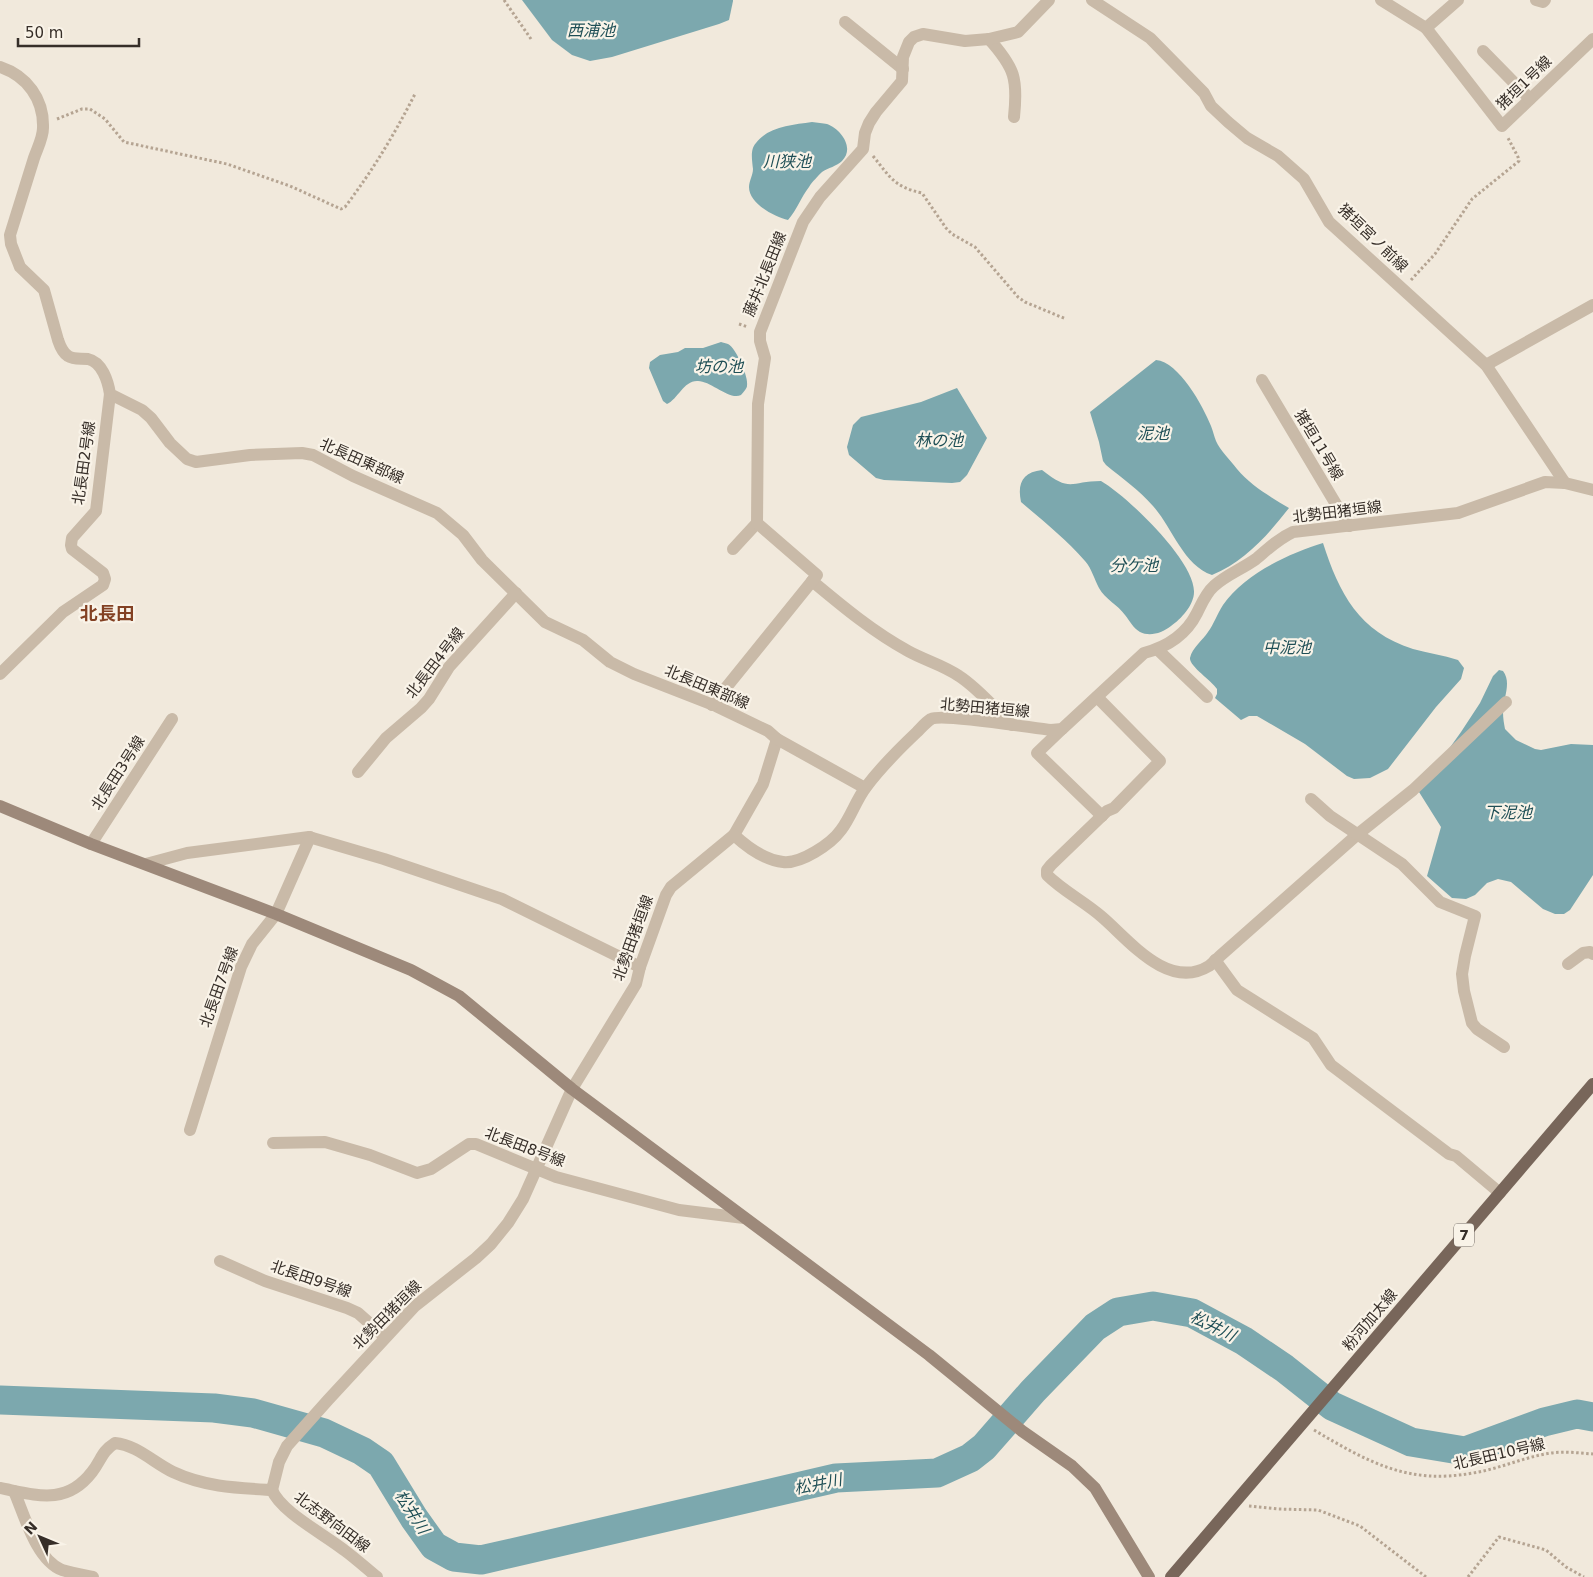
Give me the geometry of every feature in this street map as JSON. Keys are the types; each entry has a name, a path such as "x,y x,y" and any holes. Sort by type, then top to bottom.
{"main road":[{"name":"粉河加太線","path":"1171,1577 1593,1084"}],"street":[{"name":"藤井北長田線","path":"757,523 758,404 765,358 760,341 760,332 803,222 820,197 863,149 869,122 902,81 903,57 909,42 914,37 924,34 965,41 990,40 1018,32 1049,0"},
{"name":"猪垣宮ノ前線","path":"1092,0 1150,38 1204,93 1211,106 1228,122 1247,138 1278,156 1304,179 1329,222 1486,365 1565,483"},
{"path":"1380,0 1426,28 1458,0"},
{"path":"1536,0 1543,2 1545,0"},
{"path":"845,22 903,69"},
{"name":"猪垣1号線","path":"1426,28 1502,126 1593,39"},
{"path":"990,40 1004,56 1013,74 1017,92 1014,116"},
{"path":"1484,50 1530,100"},
{"path":"0,67 17,75 28,84 36,96 41,109 43,130 10,235 11,244 20,267 44,290 61,348 68,356 76,359 88,359 96,363 108,382 110,394"},
{"path":"1486,365 1593,305"},
{"name":"猪垣11号線","path":"1262,380 1349,526"},
{"name":"北長田東部線","path":"110,394 146,414 170,443 187,459 196,462 250,455 302,453 313,455 370,484 418,503 437,513 463,534 482,560 545,622 583,640 610,662 634,674 712,705 768,731 777,739 865,788"},
{"name":"北長田2号線","path":"0,674 63,612 103,584 106,579 103,573 72,549 71,545 72,538 96,511 110,394"},
{"name":"北勢田猪垣線","path":"272,1490 279,1462 288,1446 328,1400 415,1306 476,1258 491,1244 508,1223 523,1199 572,1089 636,984 640,967 666,895 671,887 734,835 743,843 765,856 784,862 814,853 830,843 842,830 865,788 897,751 931,720 938,717 1051,730 1062,729 1144,653 1158,650 1177,638 1190,625 1206,594 1213,587 1256,559 1280,538 1294,532 1458,513 1530,486 1546,482 1565,483 1593,490"},
{"path":"712,705 817,575 757,523 733,549"},
{"path":"812,582 855,616 907,650 960,676 973,686 1012,725"},
{"name":"北長田4号線","path":"358,772 386,738 429,699 449,667 516,593"},
{"path":"1158,650 1207,697"},
{"path":"1097,697 1160,760 1114,808 1107,811 1051,865 1047,870 1047,875 1101,916 1150,960 1161,967 1178,972 1192,971 1208,966 1358,834 1413,790 1506,702"},
{"name":"北長田3号線","path":"91,844 172,719"},
{"path":"1062,729 1037,753 1102,816"},
{"path":"734,835 763,784 777,739"},
{"path":"1311,799 1330,816 1402,864 1440,902 1475,916 1462,974 1464,992 1472,1023 1477,1029 1504,1047"},
{"path":"0,806 91,844 276,914 411,970 459,996 572,1089 929,1356 1022,1431 1072,1466 1095,1488 1149,1577"},
{"path":"146,864 187,853 310,837 384,859 502,899 640,967"},
{"name":"北長田7号線","path":"190,1130 241,967 252,944 276,914 310,837"},
{"path":"1568,964 1583,953 1590,952 1593,954"},
{"path":"1215,960 1237,990 1313,1038 1331,1066 1449,1154 1456,1156 1500,1193"},
{"name":"北長田8号線","path":"273,1143 325,1142 370,1155 418,1173 431,1169 469,1144 476,1144 556,1177 679,1210 744,1218"},
{"name":"北長田9号線","path":"220,1261 265,1281 347,1308 358,1314 385,1337"},
{"path":"0,1488 35,1496 56,1496 75,1488 96,1467 104,1450 116,1443 126,1444 172,1472 201,1483 272,1490"},
{"name":"北志野向田線","path":"272,1490 276,1499 287,1510 344,1550 377,1577"},
{"path":"14,1491 40,1551 49,1562 61,1570 94,1577"}],"path":[{"path":"504,0 531,39"},
{"path":"42,125 82,109 90,109 104,119 124,142 227,164 290,186 341,209 345,207 374,168 393,137 415,94"},
{"path":"1402,288 1435,254 1472,199 1519,161 1502,126"},
{"path":"864,144 895,183 909,190 922,193 946,228 952,234 974,247 1018,297 1025,302 1066,318"},
{"name":"北長田10号線","path":"1307,1419 1350,1451 1374,1463 1422,1476 1444,1477 1474,1473 1552,1452 1593,1454"},
{"path":"1234,1504 1278,1509 1318,1510 1360,1526 1426,1577"},
{"path":"1468,1577 1499,1537 1546,1550 1566,1567 1584,1577"}],"water":[{"name":"西浦池","path":"522,0 733,1 729,20 612,57 590,61 572,55 552,40"},
{"name":"川狭池","path":"812,122 832,126 841,134 847,145 846,156 838,164 822,172 813,181 788,220 764,209 753,199 750,193 749,187 753,171 753,148 761,137 767,133 789,125"},
{"name":"坊の池","path":"721,342 731,347 744,370 747,386 741,395 731,395 709,384 693,381 671,402 667,404 663,401 649,368 650,362 660,355 678,352 685,348 703,348"},
{"name":"泥池","path":"1156,360 1173,368 1189,386 1212,428 1216,441 1237,469 1255,486 1289,508 1255,547 1235,563 1212,575 1193,563 1153,506 1103,461 1090,412"},
{"name":"林の池","path":"957,388 987,438 967,475 960,482 884,480 876,478 849,455 847,447 853,425 861,417 921,402"},
{"name":"分ケ池","path":"1042,470 1065,484 1101,481 1127,500 1158,530 1184,564 1191,579 1194,592 1192,602 1179,620 1160,632 1152,634 1140,632 1135,628 1122,611 1099,588 1085,561 1078,553 1021,502 1020,489 1023,480 1030,473"},
{"name":"中泥池","path":"1323,543 1344,594 1365,621 1394,642 1413,649 1458,660 1464,668 1461,679 1436,707 1388,769 1370,778 1354,779 1347,776 1305,744 1257,716 1249,716 1241,720 1215,698 1217,689 1193,665 1190,658 1195,647 1210,629 1223,605 1243,584 1268,566"},
{"name":"下泥池","path":"1499,670 1503,671 1507,680 1503,707 1505,729 1516,740 1541,750 1571,744 1593,745 1593,875 1570,910 1564,914 1555,914 1543,909 1511,882 1498,879 1487,883 1475,895 1466,899 1452,898 1427,876 1441,827 1414,784 1446,753 1480,703 1493,676"}],"waterway":[{"name":"松井川","path":"0,1400 214,1408 253,1413 324,1433 362,1451 381,1464 414,1518 434,1546 454,1557 481,1560 836,1478 937,1473 970,1458 984,1447 1033,1391 1095,1327 1118,1312 1153,1306 1192,1313 1244,1341 1284,1368 1332,1406 1411,1442 1465,1451 1544,1422 1577,1414 1593,1417"}],"district":[{"name":"北長田","path":"107,613"}]}
